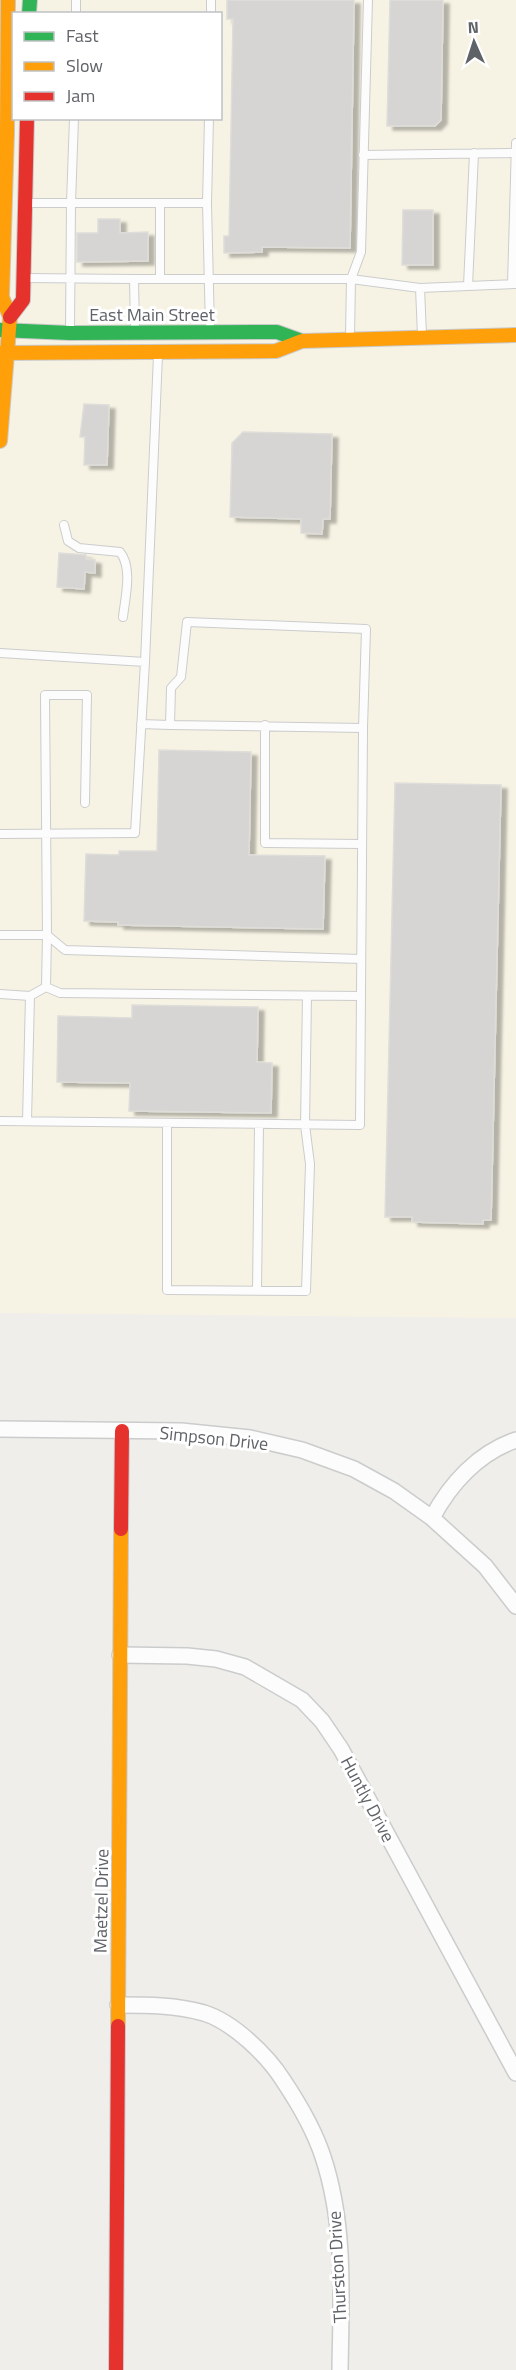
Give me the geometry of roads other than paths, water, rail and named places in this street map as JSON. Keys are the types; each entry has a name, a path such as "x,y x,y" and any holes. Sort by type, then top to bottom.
{"main road":[{"path":"0,441 6,325 2,297 7,133 4,22 8,0"},
{"path":"6,325 23,300 27,120"},
{"name":"East Main Street","path":"6,325 70,333 277,332 302,341"},
{"name":"East Main Street","path":"3,353 276,351 302,341 516,335"},
{"name":"Maetzel Drive","path":"116,2370 122,1431"}],"street":[{"name":"Simpson Drive","path":"0,1429 181,1431 250,1438 302,1450 354,1469 394,1491 432,1518 485,1566 516,1606"},
{"path":"432,1518 443,1498 461,1475 493,1451 516,1440"},
{"name":"Huntly Drive","path":"120,1656 188,1656 216,1659 245,1667 302,1700 322,1721 341,1749 516,2073"},
{"name":"Thurston Drive","path":"118,2006 173,2006 206,2014 257,2048 296,2099 323,2157 339,2227 340,2370"}],"lane":[{"path":"350,338 351,279 361,252 368,0"},
{"path":"70,333 74,120"},
{"path":"208,120 210,332"},
{"path":"24,278 70,280 351,279 420,288 514,284 516,142"},
{"path":"468,285 474,153"},
{"path":"363,155 516,153"},
{"path":"26,203 207,203"},
{"path":"160,203 160,279"},
{"path":"134,279 135,333"},
{"path":"420,288 422,337"},
{"path":"0,834 135,833 145,662 158,353"},
{"path":"64,525 68,541 79,548 120,552 124,557 127,566 123,617"},
{"path":"0,1121 360,1125 363,728 366,629 187,622 181,677 171,688 170,724"},
{"path":"0,653 145,662"},
{"path":"46,987 45,695 87,695 85,803"},
{"path":"141,724 363,728"},
{"path":"265,725 265,843 362,844"},
{"path":"0,934 47,935 64,950 361,958"},
{"path":"46,987 60,993 361,996"},
{"path":"0,994 30,996 46,987"},
{"path":"27,1121 30,996"},
{"path":"167,1123 167,1290 306,1291 310,1164 305,1125 307,996"},
{"path":"257,1290 259,1124"}]}
